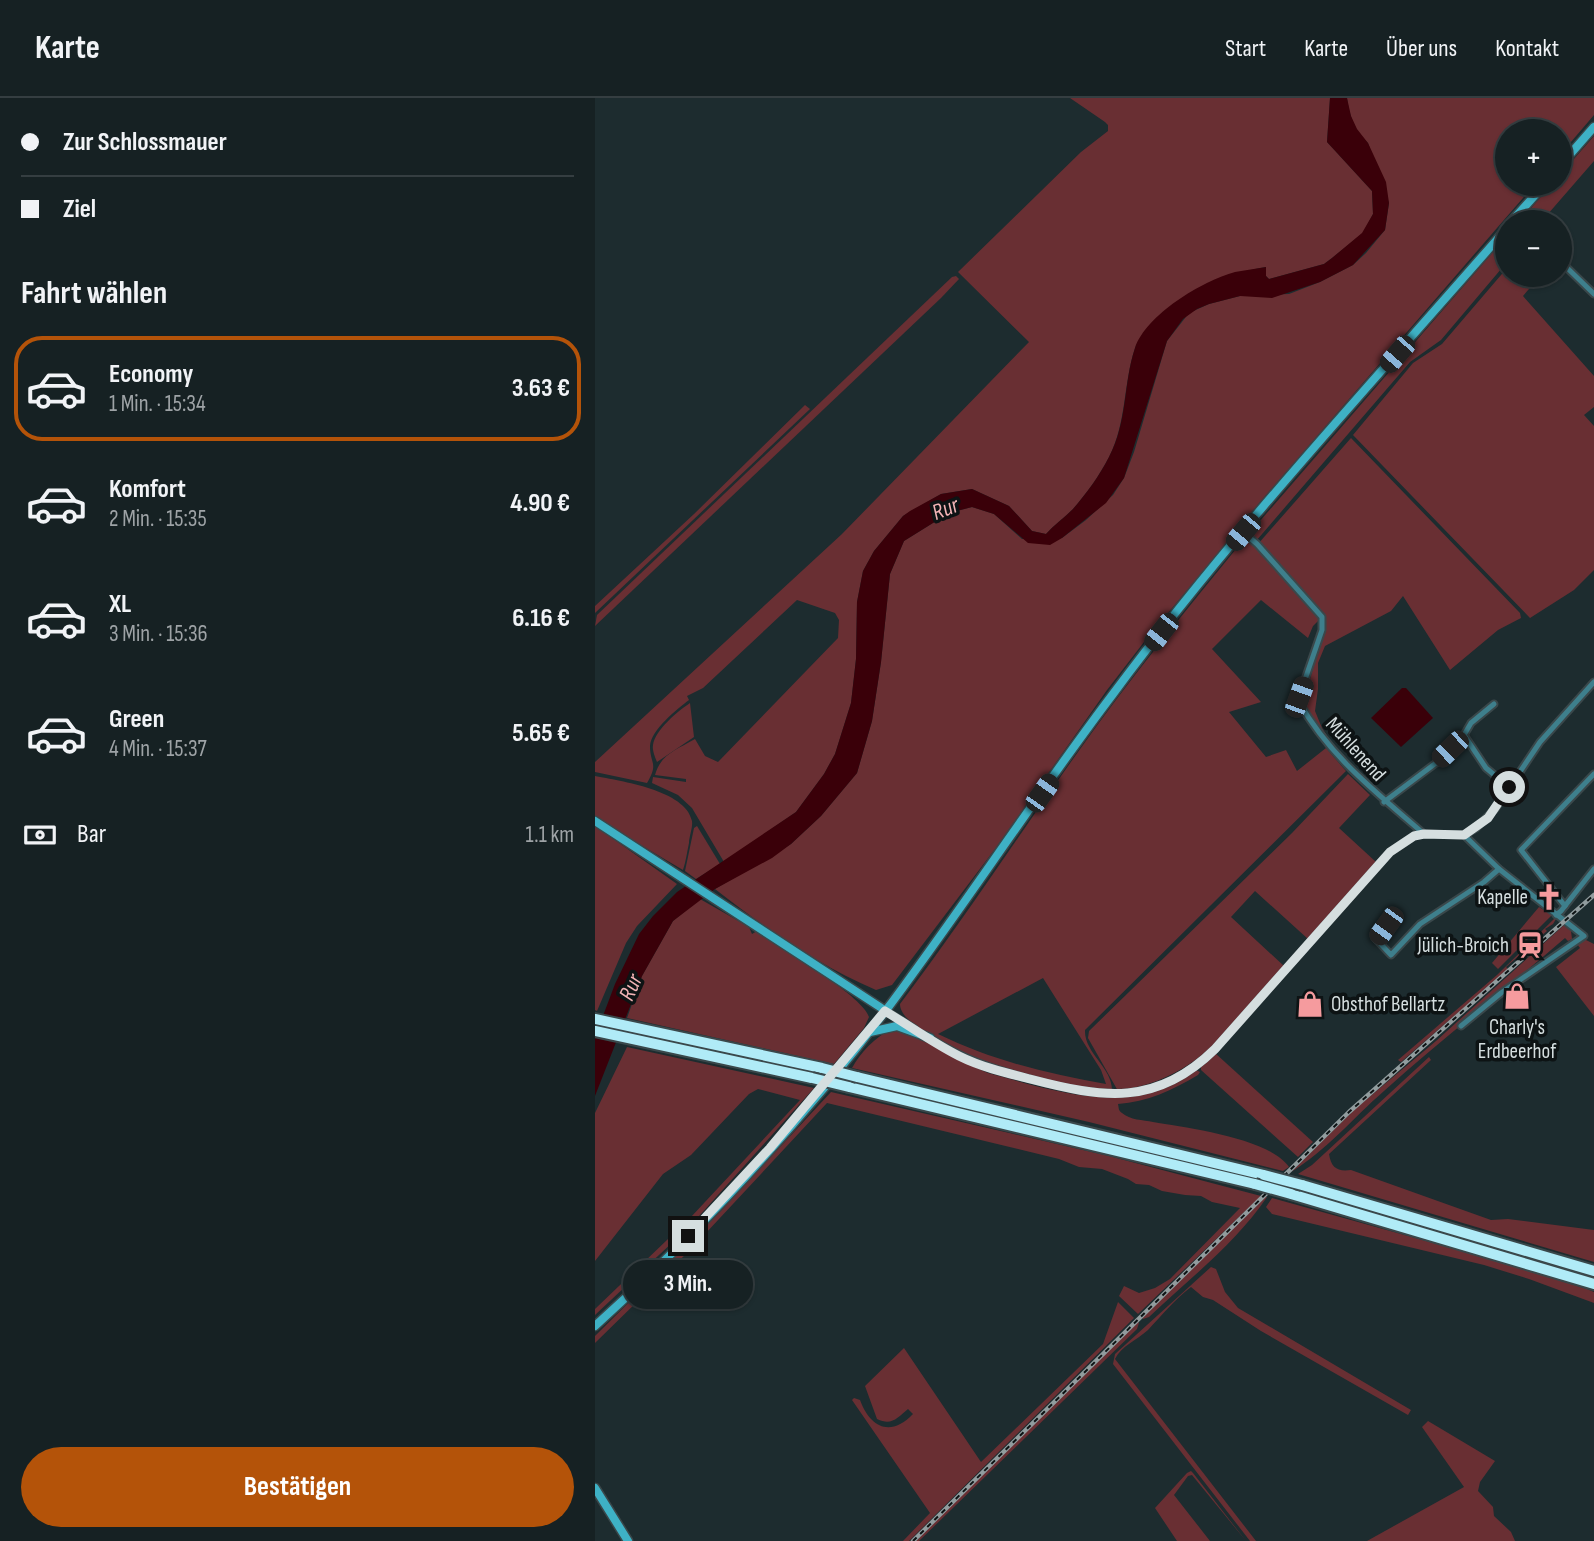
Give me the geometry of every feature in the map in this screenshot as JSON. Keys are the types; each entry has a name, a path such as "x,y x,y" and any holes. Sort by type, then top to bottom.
{"highway":[{"path":"595,1019 813,1078 1255,1184 1594,1284"},
{"path":"595,1031 822,1068 1264,1175 1594,1271"}],"main road":[{"path":"1572,152 1594,127"},
{"path":"1522,210 1534,196"},
{"path":"595,1326 688,1236 770,1148 868,1033 1112,694 1177,611 1495,242"},
{"path":"595,821 885,1011"},
{"path":"868,1033 897,1026 930,1038"},
{"path":"595,1489 628,1541"}],"street":[{"path":"1572,273 1594,295"},
{"name":"Mühlenend","path":"1243,532 1322,617 1322,630 1299,702 1320,735 1350,770 1424,834"},
{"path":"885,1011 974,1063 1071,1090 1105,1095 1139,1091 1169,1082 1190,1070 1215,1049 1390,852 1408,839 1424,834 1464,835 1488,818 1540,742 1594,682"},
{"path":"1384,802 1436,763 1464,735 1471,723 1495,704"},
{"path":"1464,735 1486,768 1509,787"},
{"path":"1565,906 1521,850 1594,774"},
{"path":"1461,1026 1501,993 1584,936 1499,869 1464,835"},
{"path":"1386,926 1377,939 1391,955 1420,924 1499,869"},
{"path":"1556,915 1594,869"}],"shaded area":[{"path":"1070,98 1330,98 1327,142 1372,191 1373,214 1363,233 1324,264 1269,279 1266,276 1266,267 1233,275 1188,294 1163,314 1135,348 1119,430 1105,464 1073,509 1046,534 1032,531 1009,506 972,489 941,494 903,516 874,551 863,571 857,602 856,659 851,703 835,754 796,812 724,862 692,808 678,795 652,783 653,777 686,782 686,779 655,775 665,757 695,739 705,756 718,762 838,638 839,620 835,613 797,600 703,688 687,696 689,700 665,720 651,740 653,767 647,783 595,772 595,762 842,534 1029,342 958,272 1081,152 1108,131 1105,122"},
{"path":"1347,98 1594,98 1594,115 1572,141 1572,119 1495,119 1495,196 1525,196 1513,210 1495,210 1495,230 1260,502 1144,642 995,849 892,985 876,990 833,969 773,932 715,889 791,844 821,816 857,773 872,721 890,574 904,541 949,513 972,507 994,514 1022,539 1062,538 1113,495 1124,478 1167,341 1189,313 1209,304 1240,296 1289,294 1320,282 1353,265 1385,230 1389,203 1368,143 1353,123"},
{"path":"1594,136 1594,161 1572,186 1572,161"},
{"path":"1542,196 1564,196 1551,210 1529,210"},
{"path":"1495,250 1495,276 1441,340 1410,362 1256,541 1251,537 1253,529"},
{"path":"956,276 959,279 941,298 595,626 597,615"},
{"path":"1495,282 1495,287 1531,287 1523,296 1594,376 1594,407 1584,415 1594,426 1594,570 1574,590 1530,618 1353,435 1413,363 1442,344"},
{"path":"805,405 810,409 595,613 595,606"},
{"path":"1351,438 1520,613 1521,618 1498,630 1450,670 1403,596 1391,611 1325,646 1318,663 1315,711 1337,751 1309,714 1304,700 1324,630 1324,616 1258,544"},
{"path":"1245,538 1256,546 1320,619 1313,626 1308,638 1261,600 1212,649 1261,702 1229,712 1266,757 1286,750 1297,771 1326,748 1346,771 1085,1030 1089,1046 1108,1075 1112,1091 1079,1088 1035,1078 953,1049 910,1021 900,1004 1098,724","holes":["1043,978 1101,1070 1106,1084 1020,1065 938,1034"]},
{"path":"690,703 694,737 657,762 653,747 658,733"},
{"path":"1348,774 1370,795 1339,828 1376,862 1308,939 1255,891 1231,917 1284,966 1213,1046 1171,1075 1147,1085 1118,1091 1088,1038 1089,1031 1292,833"},
{"path":"595,776 635,784 665,794 687,810 692,823 683,870 595,818"},
{"path":"595,826 677,884 637,926 626,943 597,1011 595,1010"},
{"path":"697,826 720,864 696,879 685,871 694,828"},
{"path":"700,899 749,927 752,934 757,931 800,959 864,1008 869,1017 864,1028 834,1064 627,1018 642,976 673,921"},
{"path":"1539,907 1552,915 1498,969 1492,963"},
{"path":"1554,919 1553,924 1545,929 1547,931 1506,967 1506,971 1401,1062 1398,1060 1497,975"},
{"path":"1564,925 1571,931 1572,939 1568,941 1565,938 1406,1071 1316,1154 1291,1172 1355,1109 1436,1041"},
{"path":"1584,939 1594,944 1594,1016 1556,967 1580,948 1577,944"},
{"path":"892,1029 914,1034 988,1073 1040,1087 1094,1097 1147,1094 1172,1085 1196,1070 1200,1072 1198,1075 1179,1086 1149,1098 1118,1104 1119,1110 1133,1118 1206,1131 1246,1142 1279,1157 1289,1167 1283,1171 1089,1122 852,1068 869,1046"},
{"path":"627,1047 814,1088 691,1225 595,1315 595,1309 691,1217 800,1100 758,1089 749,1094 691,1155 663,1174 595,1261 595,1113"},
{"path":"1215,1053 1313,1142 1298,1157 1201,1070 1201,1065"},
{"path":"1429,1057 1431,1060 1329,1154 1333,1166 1491,1220 1508,1219 1594,1230 1594,1262 1298,1174 1312,1165"},
{"path":"831,1092 1109,1156 1261,1196 1138,1314 1119,1296 1124,1286 1139,1293 1170,1279 1240,1208 1212,1202 1201,1196 1162,1191 1149,1185 1136,1184 1102,1169 1079,1167 1059,1159 827,1103 691,1249 595,1343 595,1336 719,1213"},
{"path":"1267,1197 1255,1214 1227,1245 1149,1317 1143,1319 1142,1317"},
{"path":"1272,1198 1587,1289 1594,1292 1594,1303 1484,1265 1272,1214 1266,1207"},
{"path":"1211,1267 1216,1269 1225,1292 1238,1308 1411,1410 1408,1415 1261,1331 1213,1300 1203,1297 1191,1287 1185,1292 1148,1330 1121,1350 1115,1359 1256,1541 1250,1541 1113,1364 1115,1354"},
{"path":"1118,1302 1134,1318 909,1541 903,1541 930,1513 852,1400 860,1400 869,1417 882,1426 896,1426 913,1414 908,1409 891,1421 877,1419 865,1386 904,1348 981,1462 1103,1344"},
{"path":"1137,1321 1137,1329 916,1541"},
{"path":"1428,1421 1495,1461 1480,1482 1478,1491 1493,1507 1494,1516 1511,1532 1515,1541 1367,1541 1464,1487 1422,1427"},
{"path":"1191,1471 1246,1541 1192,1475 1188,1476 1174,1495 1210,1541 1177,1541 1155,1508"}],"water":[{"name":"Rur","path":"1330,98 1347,98 1357,129 1368,143 1386,182 1389,203 1385,230 1353,265 1320,282 1272,298 1240,296 1209,304 1183,319 1167,341 1124,478 1106,503 1062,538 1050,545 1028,543 994,514 972,507 949,513 904,541 890,574 872,721 857,773 821,816 791,844 772,858 715,889 673,921 642,976 595,1096 595,1037 615,984 639,934 677,892 796,812 835,754 851,703 856,659 857,602 863,571 874,551 903,516 941,494 972,489 1009,506 1032,531 1046,534 1078,503 1109,457 1119,430 1135,348 1151,323 1192,291 1222,276 1266,267 1266,276 1269,279 1324,264 1362,233 1373,214 1372,191 1327,142"},
{"path":"1402,688 1406,688 1433,718 1401,747 1371,718"}],"railway":[{"path":"913,1541 1349,1112 1594,895"}],"place":[{"name":"Kapelle","path":"1549,897"},
{"name":"Jülich-Broich","path":"1530,945"},
{"name":"Charly's Erdbeerhof","path":"1517,996"},
{"name":"Obsthof Bellartz","path":"1310,1004"}],"route":[{"path":"688,1236 770,1148 885,1011 974,1063 1071,1090 1105,1095 1121,1094 1169,1082 1210,1055 1390,852 1414,836 1464,835 1488,818 1509,787"}]}
